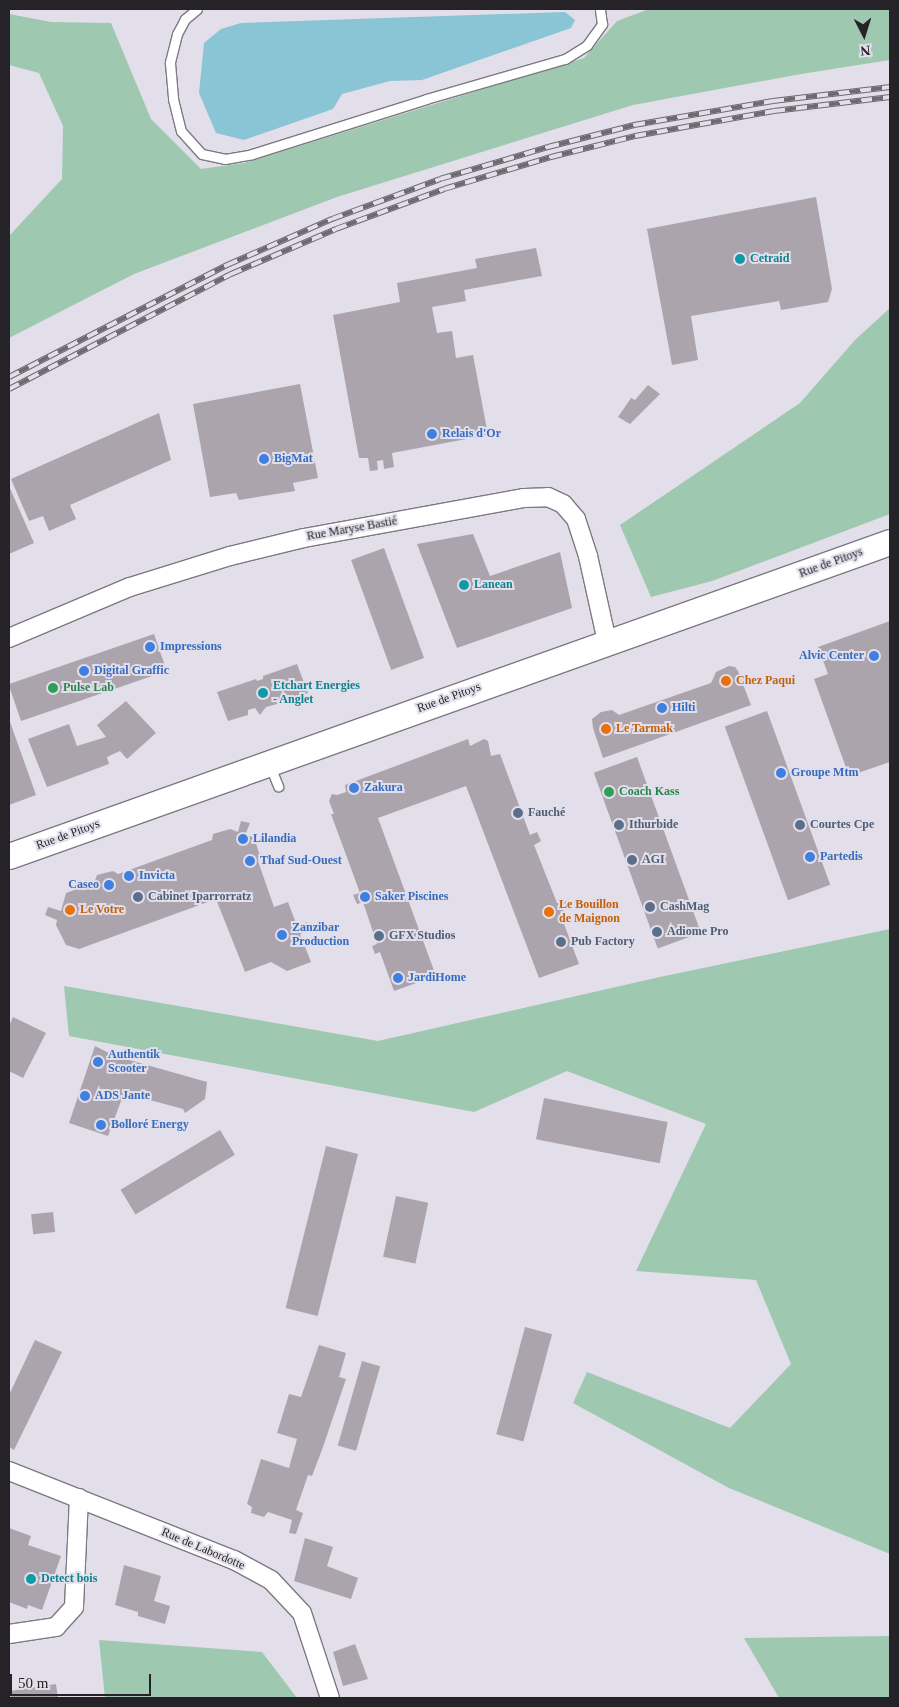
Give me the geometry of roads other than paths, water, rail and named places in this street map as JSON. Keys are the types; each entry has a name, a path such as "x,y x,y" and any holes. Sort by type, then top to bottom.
{"street":[{"name":"Rue Maryse Bastié","path":"9,638 130,587 230,556 304,538 524,498 548,497 563,504 576,519 588,556 607,642"},
{"name":"Rue de Pitoys","path":"9,856 890,542"},
{"name":"Rue de Labordotte","path":"9,1471 234,1560 271,1580 302,1613 330,1698"},
{"path":"9,1634 56,1627 74,1607 79,1498"}],"lane":[{"path":"197,9 185,19 177,34 170,63 172,99 181,131 202,154 225,159 252,154 426,99 565,59 588,46 602,24 600,9"},
{"path":"269,763 278,786"}],"water":[{"path":"565,12 575,20 571,28 422,80 390,81 342,94 333,109 244,140 216,133 199,93 204,43 221,29 241,23"}],"railway":[{"path":"9,377 227,265 332,219 440,179 548,147 634,125 773,101 890,87"},
{"path":"9,389 231,274 336,229 444,189 551,157 635,136 774,111 890,97"}],"place":[{"name":"Cetraid","path":"740,259"},
{"name":"Relais d'Or","path":"432,434"},
{"name":"BigMat","path":"264,459"},
{"name":"Lanean","path":"464,585"},
{"name":"Impressions","path":"150,647"},
{"name":"Alvic Center","path":"874,656"},
{"name":"Digital Graffic","path":"84,671"},
{"name":"Chez Paqui","path":"726,681"},
{"name":"Pulse Lab","path":"53,688"},
{"name":"Etchart Energies - Anglet","path":"263,693"},
{"name":"Hilti","path":"662,708"},
{"name":"Le Tarmak","path":"606,729"},
{"name":"Groupe Mtm","path":"781,773"},
{"name":"Zakura","path":"354,788"},
{"name":"Coach Kass","path":"609,792"},
{"name":"Fauché","path":"518,813"},
{"name":"Ithurbide","path":"619,825"},
{"name":"Courtes Cpe","path":"800,825"},
{"name":"Lilandia","path":"243,839"},
{"name":"Partedis","path":"810,857"},
{"name":"AGI","path":"632,860"},
{"name":"Thaf Sud-Ouest","path":"250,861"},
{"name":"Invicta","path":"129,876"},
{"name":"Caseo","path":"109,885"},
{"name":"Cabinet Iparrorratz","path":"138,897"},
{"name":"Saker Piscines","path":"365,897"},
{"name":"CashMag","path":"650,907"},
{"name":"Le Votre","path":"70,910"},
{"name":"Le Bouillon de Maignon","path":"549,912"},
{"name":"Adiome Pro","path":"657,932"},
{"name":"Zanzibar Production","path":"282,935"},
{"name":"GFX Studios","path":"379,936"},
{"name":"Pub Factory","path":"561,942"},
{"name":"JardiHome","path":"398,978"},
{"name":"Authentik Scooter","path":"98,1062"},
{"name":"ADS Jante","path":"85,1096"},
{"name":"Bolloré Energy","path":"101,1125"},
{"name":"Detect bois","path":"31,1579"}]}
